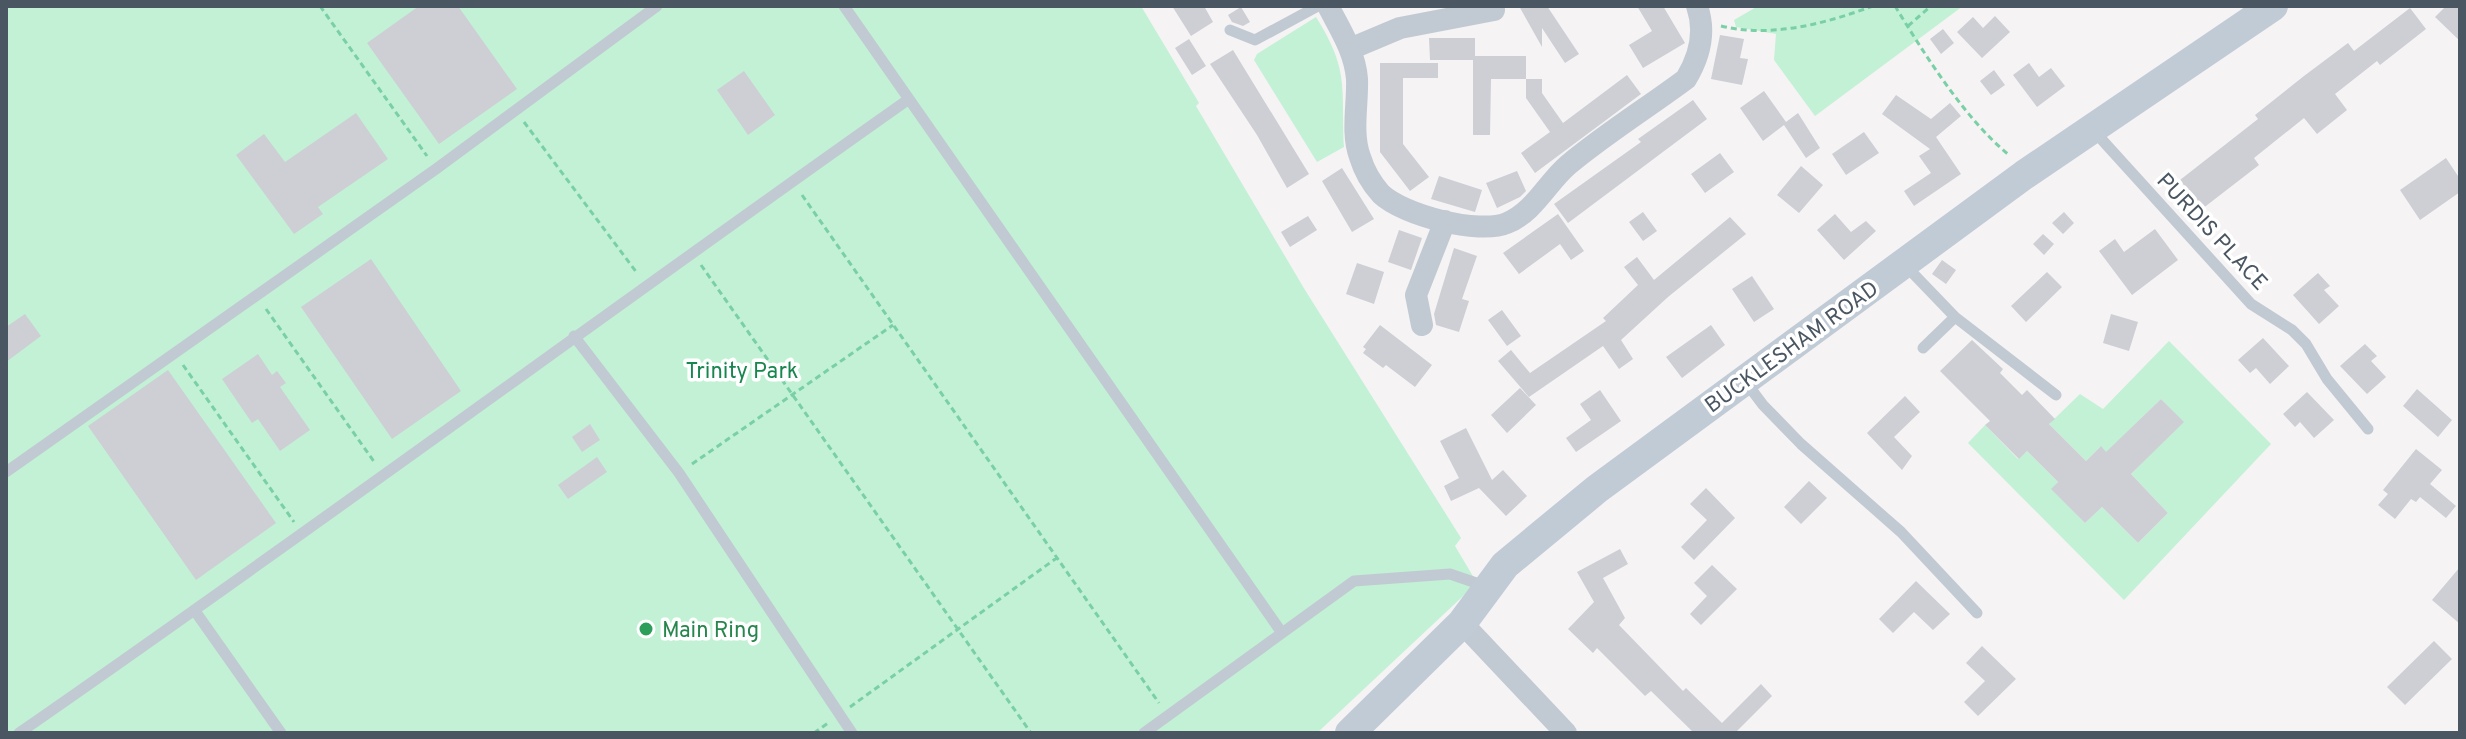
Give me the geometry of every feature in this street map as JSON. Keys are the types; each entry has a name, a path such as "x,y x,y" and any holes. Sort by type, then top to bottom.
{"street":[{"path":"1328,6 1350,49 1357,77 1359,155 1368,176 1382,195 1401,207 1445,221 1487,229 1508,223 1527,210 1567,166 1686,79 1701,44 1699,14"},
{"name":"BUCKLESHAM ROAD","path":"1350,733 1462,623 1505,565 1597,489 2024,175 2273,6"},
{"path":"1350,49 1400,28 1494,10"},
{"path":"1422,325 1416,295 1445,221"},
{"path":"1462,623 1566,733"}],"lane":[{"path":"6,472 436,169 657,6"},
{"path":"844,6 1282,633"},
{"path":"1230,30 1255,40 1318,6"},
{"path":"19,733 303,535 574,336 909,99"},
{"name":"PURDIS PLACE","path":"2091,128 2251,304 2292,330 2306,344 2327,379 2368,429"},
{"path":"1904,263 1955,317 2056,395"},
{"path":"1923,348 1955,317"},
{"path":"574,336 679,473 852,733"},
{"path":"1745,380 1763,405 1801,444 1901,532 1977,613"},
{"path":"1144,733 1354,581 1450,574 1488,587"},
{"path":"195,611 281,733"}],"path":[{"path":"320,6 436,169"},
{"path":"1699,14 1743,32 1814,26 1873,6"},
{"path":"1895,6 1987,137 2015,160 2024,175"},
{"path":"1908,26 1931,6"},
{"path":"515,110 646,286"},
{"path":"792,182 1168,716"},
{"path":"692,253 1031,733"},
{"path":"257,297 384,476"},
{"path":"679,473 894,324"},
{"path":"174,353 303,535"},
{"path":"839,715 1058,557"}],"green space":[{"name":"Trinity Park","path":"6,6 1141,6 1305,290 1461,538 1455,546 1477,583 1317,733 6,733"},
{"path":"1758,6 1963,6 1815,116 1774,60 1776,34 1736,27 1734,20"},
{"path":"1316,17 1339,66 1344,147 1317,162 1254,60 1257,54"},
{"path":"2169,341 2271,444 2124,600 1968,443 1985,425 2018,459 2027,451 2058,482 2052,489 2085,523 2102,507 2138,543 2168,513 2131,474 2183,422 2161,399 2115,444 2113,459 2100,447 2086,461 2049,424 2080,394 2103,409"}],"building":[{"path":"419,6 458,6 517,89 439,144 367,43"},
{"path":"1172,6 1204,6 1213,22 1191,36"},
{"path":"1519,6 1547,6 1579,54 1565,63 1542,28 1542,47"},
{"path":"1637,6 1663,6 1685,43 1643,68 1629,45 1652,31"},
{"path":"2446,6 2460,6 2460,41 2435,17"},
{"path":"1241,7 1250,22 1243,26 1232,22 1228,15"},
{"path":"2410,8 2426,29 2380,65 2377,61 2335,94 2347,110 2317,134 2304,118 2254,158 2259,165 2202,209 2180,180 2258,119 2255,115 2348,43 2354,51"},
{"path":"1995,16 2010,32 1982,58 1957,32 1973,17 1983,28"},
{"path":"1943,29 1954,43 1941,54 1930,39"},
{"path":"1720,35 1744,39 1740,58 1748,59 1742,85 1711,79"},
{"path":"1429,38 1475,38 1475,56 1526,56 1526,79 1491,79 1490,135 1473,135 1473,60 1430,60"},
{"path":"1189,39 1206,66 1192,75 1175,48"},
{"path":"1233,50 1309,174 1287,188 1257,135 1210,64"},
{"path":"1380,63 1438,63 1438,78 1403,78 1403,144 1429,177 1410,191 1380,152"},
{"path":"2029,63 2039,77 2051,68 2065,86 2037,107 2013,75"},
{"path":"1994,70 2005,85 1991,95 1980,81"},
{"path":"744,71 775,115 748,135 717,90"},
{"path":"1627,75 1641,94 1535,173 1521,153 1550,132 1526,98 1526,79 1542,79 1542,93 1563,123"},
{"path":"1764,91 1786,122 1798,113 1820,148 1806,158 1784,125 1763,141 1740,108"},
{"path":"1896,95 1931,119 1950,103 1961,116 1936,137 1961,174 1914,206 1904,191 1931,173 1919,156 1930,149 1882,114"},
{"path":"1693,100 1707,119 1568,223 1554,204 1641,142 1638,139"},
{"path":"356,113 388,159 318,207 323,214 294,234 236,155 264,134 285,162"},
{"path":"1864,132 1879,153 1846,175 1832,154"},
{"path":"1720,153 1734,172 1705,193 1691,174"},
{"path":"2446,158 2460,179 2460,192 2420,220 2400,190"},
{"path":"1801,166 1823,185 1799,213 1777,195"},
{"path":"1342,168 1374,219 1352,232 1322,181"},
{"path":"1517,171 1526,191 1497,208 1486,183"},
{"path":"1439,176 1482,190 1475,212 1431,199"},
{"path":"1643,212 1657,231 1643,241 1629,222"},
{"path":"2064,212 2074,223 2063,234 2052,223"},
{"path":"1558,214 1584,251 1571,260 1560,244 1519,274 1503,253"},
{"path":"1835,214 1851,232 1866,221 1876,231 1844,260 1817,230"},
{"path":"1308,216 1317,230 1290,247 1281,232"},
{"path":"1730,217 1746,234 1621,340 1633,359 1619,369 1603,346 1529,397 1498,361 1511,350 1530,373 1606,321 1603,318 1638,285 1624,267 1637,257 1654,280"},
{"path":"2155,229 2178,260 2132,295 2099,251 2115,239 2124,252"},
{"path":"1399,230 1422,238 1411,270 1388,262"},
{"path":"2043,234 2054,244 2044,255 2033,244"},
{"path":"1454,248 1477,256 1462,299 1469,301 1459,332 1436,325 1434,314"},
{"path":"371,259 461,391 392,439 301,307"},
{"path":"1942,260 1956,270 1946,284 1932,274"},
{"path":"1357,263 1384,272 1374,304 1346,294"},
{"path":"2047,272 2062,287 2026,322 2011,306"},
{"path":"2318,273 2330,286 2324,290 2339,306 2319,324 2293,295"},
{"path":"1752,276 1774,309 1754,322 1732,289"},
{"path":"1502,310 1521,336 1507,346 1488,320"},
{"path":"25,314 41,336 6,362 6,327"},
{"path":"2111,314 2138,322 2129,351 2103,343"},
{"path":"1380,325 1432,365 1415,387 1386,365 1383,368 1363,353 1366,349 1363,347"},
{"path":"1711,325 1725,345 1682,378 1666,357"},
{"path":"2263,338 2289,366 2270,384 2256,368 2250,373 2238,360"},
{"path":"1972,340 2003,369 2000,373 2022,395 2027,390 2055,419 2049,424 2086,461 2101,446 2106,452 2161,399 2184,422 2131,474 2168,513 2138,543 2102,507 2085,523 2051,489 2058,482 2027,451 2019,459 1985,425 1990,421 1940,371"},
{"path":"2365,344 2377,356 2371,361 2386,377 2367,394 2340,366"},
{"path":"258,354 272,375 277,371 286,383 280,387 310,430 280,451 258,419 252,423 222,379"},
{"path":"168,370 276,523 196,580 88,426"},
{"path":"1520,388 1536,405 1507,433 1491,415"},
{"path":"2417,389 2452,420 2438,437 2403,406"},
{"path":"1600,390 1621,421 1576,452 1566,438 1591,420 1580,404"},
{"path":"2307,392 2334,420 2314,438 2300,422 2295,427 2283,414"},
{"path":"1905,396 1920,412 1894,437 1912,456 1902,470 1867,433"},
{"path":"590,424 600,440 582,452 572,437"},
{"path":"1466,428 1492,480 1503,470 1527,496 1506,516 1479,488 1451,501 1444,486 1459,478 1440,441"},
{"path":"2416,449 2442,470 2430,484 2456,506 2446,518 2420,497 2416,502 2411,499 2395,519 2378,505 2388,494 2383,490"},
{"path":"597,457 607,472 568,499 558,485"},
{"path":"1809,481 1827,498 1801,524 1784,507"},
{"path":"1706,488 1735,518 1694,560 1681,547 1707,520 1690,504"},
{"path":"1620,549 1628,564 1603,578 1625,618 1619,625 1683,691 1686,688 1722,723 1761,684 1772,696 1735,733 1694,733 1651,691 1645,696 1597,648 1593,653 1568,629 1594,602 1577,572"},
{"path":"1712,565 1737,589 1701,625 1690,614 1707,596 1694,583"},
{"path":"2460,567 2460,624 2432,600"},
{"path":"1916,581 1950,614 1933,630 1914,612 1893,633 1879,619"},
{"path":"2434,641 2452,659 2405,705 2387,687"},
{"path":"1982,646 2016,679 1978,716 1964,702 1985,681 1966,663"}],"place":[{"name":"Main Ring","path":"646,629"}]}
